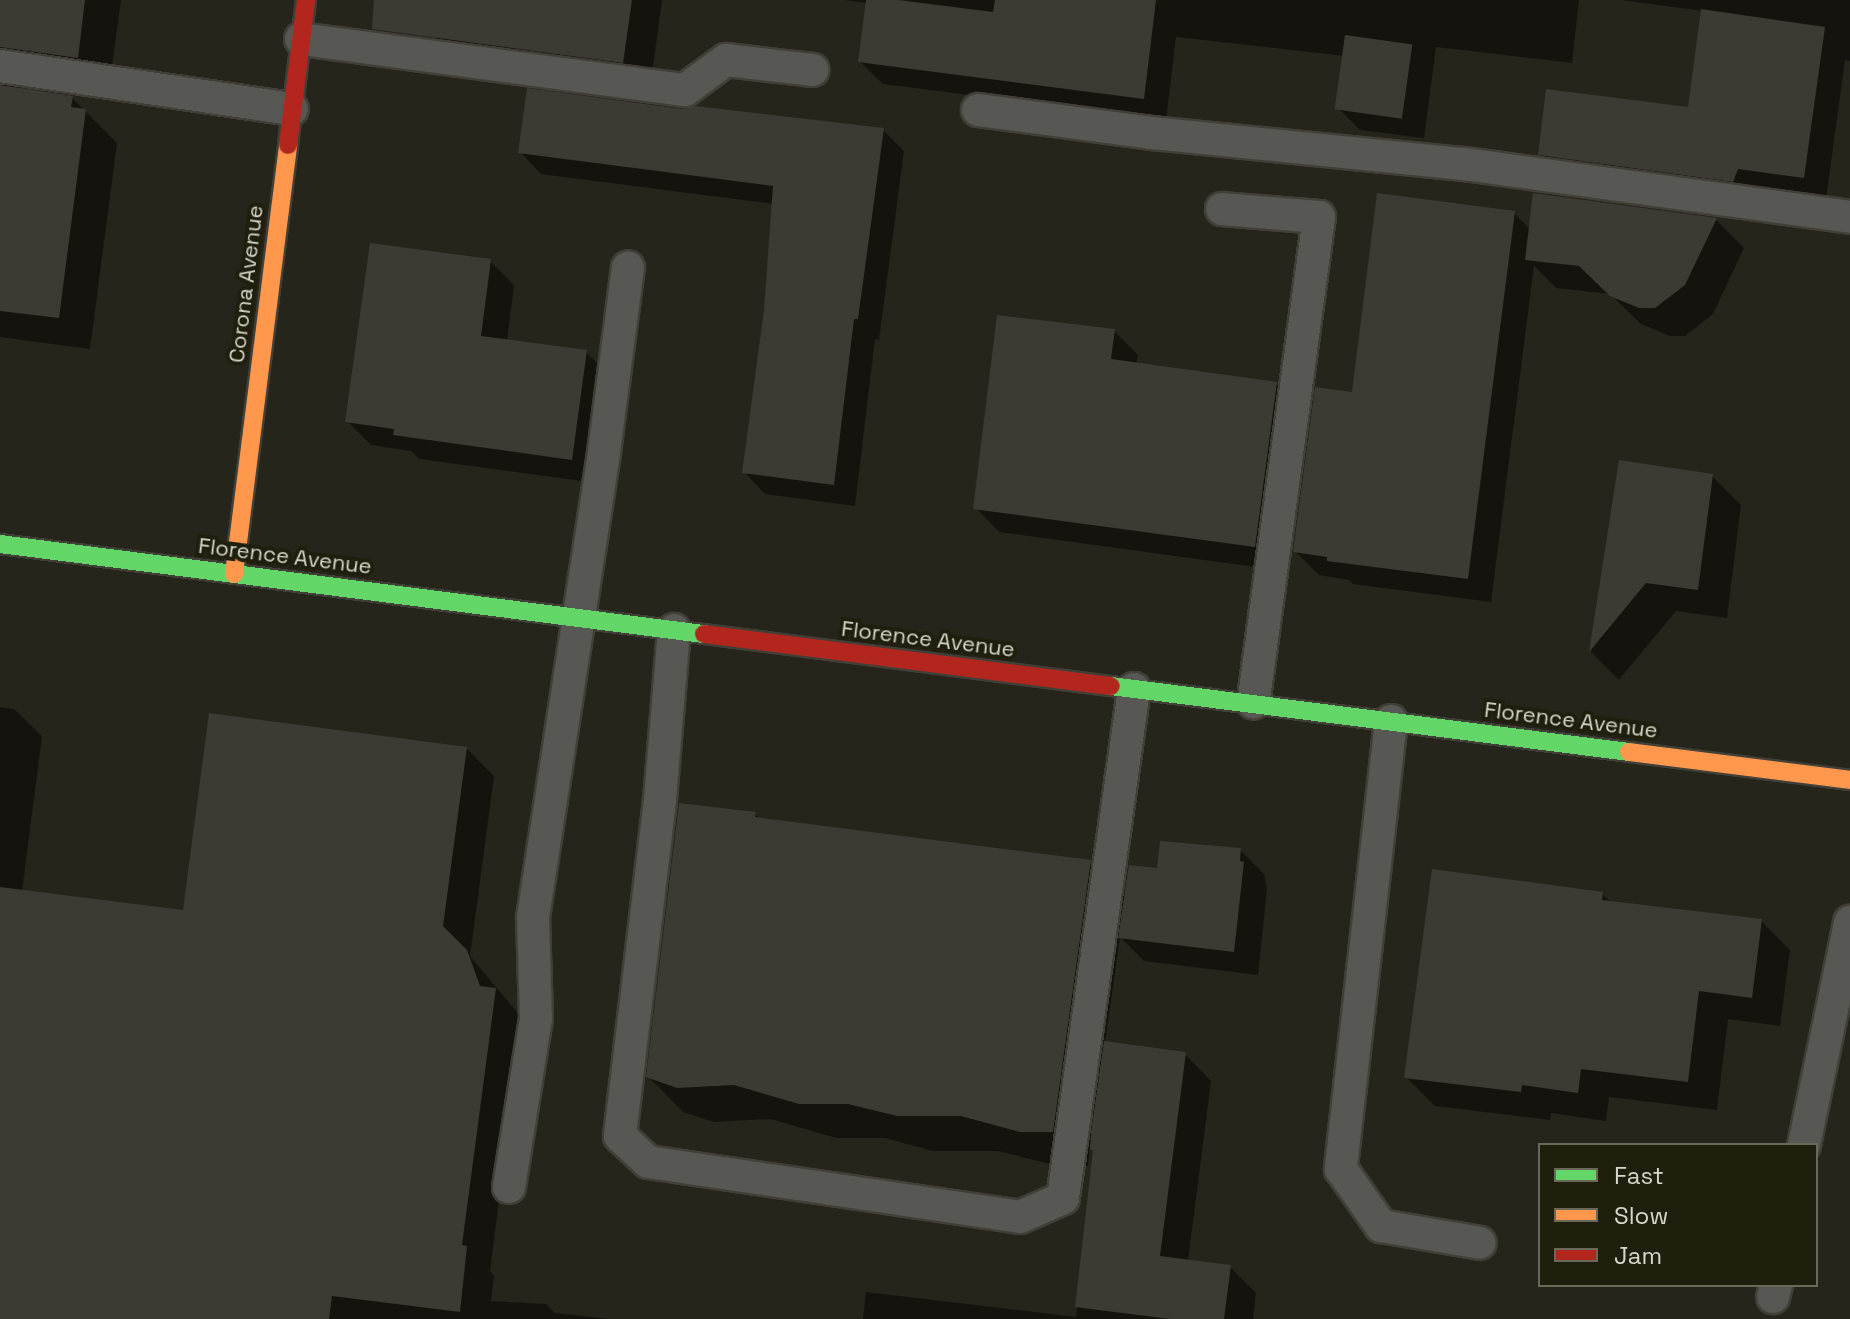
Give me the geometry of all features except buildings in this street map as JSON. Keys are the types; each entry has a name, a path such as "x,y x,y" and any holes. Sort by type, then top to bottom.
{"main road":[{"name":"Corona Avenue","path":"234,574 306,0"},
{"name":"Florence Avenue","path":"0,544 1850,780"}],"lane":[{"path":"301,39 685,90 726,60 812,70"},
{"path":"0,66 292,109"},
{"path":"978,110 1152,133 1465,164 1850,217"},
{"path":"1222,209 1319,217 1253,703"},
{"path":"509,1187 536,1018 533,917 628,268"},
{"path":"674,630 660,800 620,1136 648,1162 1020,1217 1063,1198 1134,689"},
{"path":"1391,721 1341,1169 1381,1226 1480,1243"},
{"path":"1804,1143 1850,922"}],"traffic: fast":[{"path":"0,544 704,634"},
{"path":"1111,686 1629,752"}],"traffic: slow":[{"path":"234,574 288,145"},
{"path":"1629,752 1850,780"}],"traffic: jam":[{"path":"288,145 306,0"},
{"path":"704,634 1111,686"}]}
